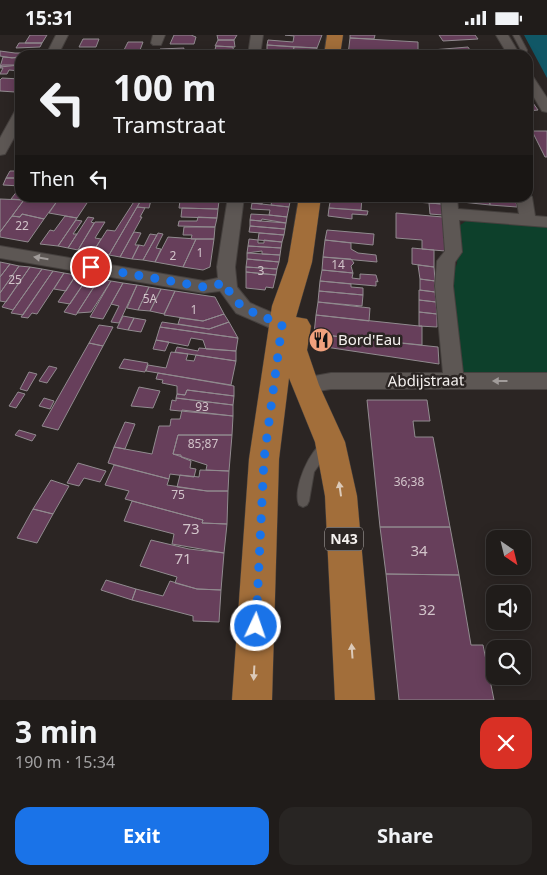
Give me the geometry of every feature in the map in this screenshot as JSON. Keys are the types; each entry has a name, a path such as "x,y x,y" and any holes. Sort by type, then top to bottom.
{"main road":[{"path":"333,50 335,35"},
{"name":"N43","path":"309,202 300,262 303,289 289,313 290,385 330,442 335,459 341,496 355,700"},
{"name":"N43","path":"252,700 264,459 290,385 294,351 289,313"}],"street":[{"path":"54,50 62,35"},
{"path":"255,50 257,35"},
{"path":"502,35 511,50"},
{"path":"533,86 547,108"},
{"path":"0,151 15,123"},
{"path":"230,291 236,202"},
{"path":"525,202 528,220"},
{"path":"454,381 444,286 446,261 454,252 450,206 547,222"},
{"path":"0,252 230,291 250,312 289,313"},
{"name":"Abdijstraat","path":"290,385 331,381 547,381"}],"lane":[{"path":"516,35 524,50"},
{"path":"303,501 309,468 330,442"}],"green space":[{"path":"478,220 547,226 547,374 465,375 459,366 452,273 457,264 459,226 466,221"}],"water":[{"path":"524,35 547,35 547,78 533,50"}],"building":[{"path":"30,35 47,35 42,43 25,43"},
{"path":"174,35 191,35 196,37 194,44 170,44"},
{"path":"217,35 237,35 234,40 218,40"},
{"path":"285,35 322,35 317,48 267,45 268,40 293,42 294,36"},
{"path":"350,35 375,35 374,39 350,38"},
{"path":"439,35 475,35 478,39 443,41"},
{"path":"350,38 418,42 418,50 349,50"},
{"path":"83,39 99,39 96,47 79,47"},
{"path":"218,40 234,40 235,47 215,46"},
{"path":"128,42 143,42 140,50 124,50"},
{"path":"19,43 42,43 40,47 16,48"},
{"path":"267,45 294,47 293,50 267,50"},
{"path":"216,46 233,47 233,50 215,50"},
{"path":"294,47 317,48 317,50 293,50"},
{"path":"468,47 470,50 432,50"},
{"path":"184,48 183,50 160,49"},
{"path":"0,51 15,53 15,57 12,58 0,56"},
{"path":"3,57 15,58 15,66 0,67"},
{"path":"2,65 15,65 15,71 9,70 7,74 0,74 3,68 0,68"},
{"path":"2,78 15,79 15,92 0,91 0,80"},
{"path":"533,103 538,110 533,110"},
{"path":"533,131 547,131 547,157 545,157"},
{"path":"10,171 15,171 15,178 6,178"},
{"path":"6,178 15,178 15,186 3,185"},
{"path":"0,199 22,202 0,232"},
{"path":"22,202 56,202 44,219 22,214 20,217 12,216"},
{"path":"57,202 88,202 77,218 49,213"},
{"path":"134,202 140,202 109,255 93,252 107,230 115,231"},
{"path":"140,202 150,202 149,208 137,207"},
{"path":"180,202 219,202 218,209 179,208"},
{"path":"272,202 290,202 289,207 271,205"},
{"path":"330,202 362,202 361,210 329,208"},
{"path":"416,202 442,202 442,204"},
{"path":"462,202 490,202 490,205"},
{"path":"490,202 516,202 517,207 490,205"},
{"path":"252,203 289,207 287,217 269,215 270,210 251,209"},
{"path":"429,203 442,204 443,215 430,214"},
{"path":"137,207 145,208 120,257 109,255"},
{"path":"182,208 218,209 217,218 181,217"},
{"path":"329,208 368,211 367,215 352,214 352,219 328,216"},
{"path":"396,213 443,217 445,251 422,249 422,240 396,238"},
{"path":"22,214 44,219 28,242 0,237 0,232 12,216 20,217"},
{"path":"251,214 287,217 286,223 262,219 261,221 250,220"},
{"path":"65,216 77,218 58,246 40,244 50,230 54,231"},
{"path":"88,217 94,218 91,222 94,223 78,250 68,248"},
{"path":"198,217 217,218 215,227 178,226 179,221 197,221"},
{"path":"76,220 82,221 73,234 77,234 68,248 58,246"},
{"path":"250,220 286,223 285,229 250,226"},
{"path":"95,222 105,222 95,238 101,239 93,252 78,250"},
{"path":"250,226 285,229 284,235 249,232"},
{"path":"184,227 215,227 214,239 191,239 192,235 183,235"},
{"path":"327,230 374,234 373,245 325,240"},
{"path":"134,232 141,233 135,245 139,245 132,259 120,257"},
{"path":"158,233 163,234 156,248 161,249 155,262 143,260"},
{"path":"259,233 284,235 282,242 258,240"},
{"path":"150,234 157,235 143,260 132,259 139,245 144,246"},
{"path":"168,237 196,239 183,267 155,262"},
{"path":"196,239 214,239 210,267 203,270 183,267"},
{"path":"249,239 258,240 258,243 264,243 264,240 282,242 281,248 248,246"},
{"path":"325,240 351,243 351,249 358,253 376,255 377,262 323,257"},
{"path":"248,246 281,248 280,255 262,254 262,251 247,253"},
{"path":"412,248 434,250 434,267 412,264"},
{"path":"247,253 280,255 279,262 247,259"},
{"path":"323,257 351,259 354,263 351,266 353,273 322,270"},
{"path":"247,259 279,262 277,269 246,267"},
{"path":"0,262 10,264 0,277"},
{"path":"10,264 19,266 0,293 0,277"},
{"path":"418,265 434,267 435,281 420,279"},
{"path":"19,266 30,267 6,302 0,301 0,293"},
{"path":"30,267 42,269 13,310 2,307"},
{"path":"246,267 277,269 276,275 246,272"},
{"path":"42,269 53,271 23,315 11,313"},
{"path":"322,270 353,273 352,278 360,279 360,274 376,275 378,282 376,281 376,286 320,281"},
{"path":"53,271 64,273 37,314 32,313 28,318 21,317"},
{"path":"246,272 276,275 273,288 266,287 265,290 246,288"},
{"path":"64,273 76,275 66,291 54,289"},
{"path":"76,275 88,277 70,304 58,302"},
{"path":"88,277 99,279 76,315 64,312"},
{"path":"99,279 111,281 91,312 77,313"},
{"path":"420,279 435,281 435,292 420,290"},
{"path":"111,281 123,283 103,319 90,317"},
{"path":"320,281 351,284 351,287 363,288 363,295 319,291"},
{"path":"123,283 137,285 119,323 111,322 119,306 111,304"},
{"path":"137,285 149,287 138,310 127,308"},
{"path":"149,287 161,289 150,311 138,310"},
{"path":"161,289 175,291 164,314 150,311"},
{"path":"419,290 435,292 436,302 419,300"},
{"path":"175,291 215,297 224,314 203,321 164,315"},
{"path":"319,291 363,295 362,306 318,302"},
{"path":"419,300 436,302 437,314 419,312"},
{"path":"318,302 370,308 369,321 316,315"},
{"path":"419,312 437,314 437,327 419,326"},
{"path":"224,314 229,322 209,329 178,324 180,318 203,321"},
{"path":"316,315 422,326 422,345 314,334"},
{"path":"123,316 134,318 128,330 117,328"},
{"path":"134,318 146,320 141,332 128,330"},
{"path":"162,322 209,329 229,322 238,338 160,327"},
{"path":"99,325 113,327 103,346 89,343"},
{"path":"160,327 238,338 236,351 206,349 203,340 191,338 188,346 156,340"},
{"path":"314,334 438,347 439,364 312,345"},
{"path":"156,340 169,342 165,351 153,349"},
{"path":"89,343 103,346 58,430 42,426"},
{"path":"177,347 198,351 199,348 236,351 236,361 175,352"},
{"path":"171,352 188,354 186,360 194,361 196,355 236,361 231,385 146,371 148,365 166,368"},
{"path":"124,359 148,363 145,372 119,368"},
{"path":"49,366 57,368 47,383 39,381"},
{"path":"29,372 37,374 27,391 20,389"},
{"path":"158,373 234,386 234,396 187,390 185,395 177,394 177,386 162,383 163,380 156,379"},
{"path":"139,387 160,391 153,408 131,406"},
{"path":"187,390 234,396 233,405 176,398 177,394 185,395"},
{"path":"18,392 25,394 16,408 9,406"},
{"path":"44,398 54,401 50,409 39,406"},
{"path":"176,398 233,405 233,416 170,410 172,400 176,401"},
{"path":"367,400 427,400 430,421 413,421 415,437 433,437 450,527 380,527"},
{"path":"182,410 233,416 232,435 178,435 173,454 181,455 181,457 191,461 190,468 196,469 194,477 170,474 169,479 108,463 114,447 152,454 159,426 170,426 171,419 180,419"},
{"path":"125,422 135,424 125,449 114,447"},
{"path":"19,430 36,435 32,441 15,435"},
{"path":"178,435 232,435 229,471 206,470 207,465 173,454"},
{"path":"78,463 106,471 100,482 84,478 79,486 67,483"},
{"path":"114,465 169,479 167,485 207,491 228,491 227,524 202,523 203,520 125,499 129,491 105,485"},
{"path":"200,470 229,471 228,491 207,491 177,487 180,475 199,477"},
{"path":"51,480 69,486 53,514 33,509"},
{"path":"132,501 203,520 202,523 227,524 224,553 172,544 174,534 124,521"},
{"path":"33,509 53,514 37,543 17,538"},
{"path":"380,527 450,527 459,575 386,574"},
{"path":"151,540 189,549 224,553 221,590 197,589 175,583 177,577 140,566"},
{"path":"386,574 459,575 471,645 483,645 486,660 486,685 491,685 494,700 399,700"},
{"path":"106,580 136,589 132,600 101,590"},
{"path":"170,581 197,589 221,590 219,622 193,621 193,616 132,600 136,589 163,596"}],"place":[{"name":"Bord'Eau","path":"321,340"}],"route":[{"path":"91,267 204,287 226,283 231,296 243,308 282,325 264,459 256,626"}]}
